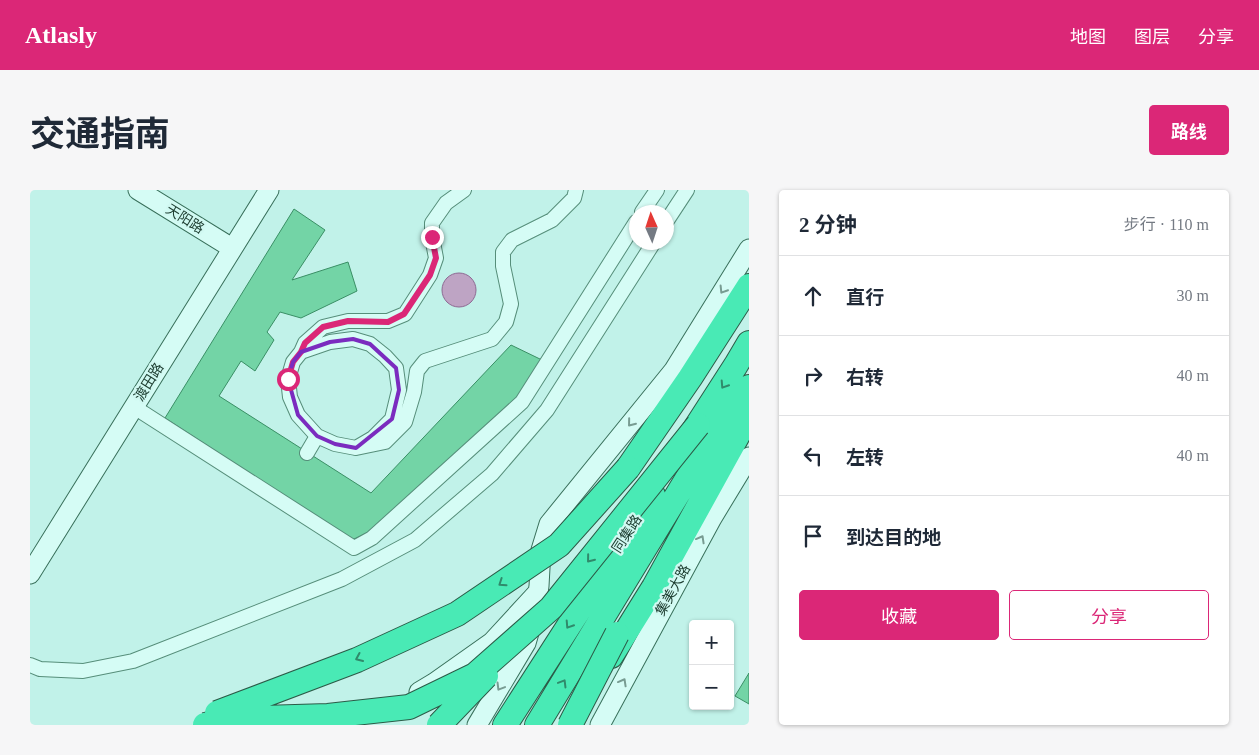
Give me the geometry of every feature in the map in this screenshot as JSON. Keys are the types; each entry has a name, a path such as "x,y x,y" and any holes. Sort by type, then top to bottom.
{"highway":[{"path":"188,725 357,660 457,614 559,545 628,468 690,378 749,286"},
{"name":"同集路","path":"505,725 749,343"},
{"path":"568,725 749,388"},
{"name":"同集路","path":"537,725 690,474 749,388"},
{"path":"568,725 654,587 749,415"},
{"path":"205,725 230,720 328,716 409,707 475,675 544,600 698,425"},
{"path":"439,725 544,600"}],"main road":[{"name":"天阳路","path":"138,190 232,248"},
{"name":"渡田路","path":"30,574 270,190"},
{"path":"477,725 526,643 535,612 544,600 541,550 549,524 674,370 749,249"},
{"name":"集美大路","path":"600,725 712,518 749,458"},
{"path":"364,725 434,683 492,642 544,600"}],"street":[{"path":"464,190 446,203 432,223 432,237 436,258 430,275 404,314 388,322 348,321 323,327 305,343 293,362 288,379 290,397 298,415 317,436 335,444 356,448 385,442 405,422 414,392 417,371 425,361 492,339 506,322 511,304 503,266 503,252 512,240 552,220 574,198 576,190"},
{"path":"646,205 656,190"},
{"path":"674,210 687,190"},
{"path":"134,407 354,548 372,538 522,402 629,233"},
{"path":"30,665 40,669 83,671 133,661 342,579 415,540 492,474 547,410 649,250"},
{"path":"301,352 330,342 353,339 370,344 396,368 400,390 392,419 374,438 356,448"},
{"path":"307,452 317,436"}],"highlighted area":[{"path":"353,339 370,344 396,368 399,390 392,419 356,448 335,444 317,436 298,415 288,379 293,362 301,352 330,342"}],"shaded area":[{"path":"459,273 466,274 471,278 475,283 475,297 471,302 466,306 459,307 452,306 447,302 443,297 442,290 443,283 447,278 452,274"}],"building":[{"path":"294,209 325,230 292,280 348,262 357,291 301,318 280,312 267,332 274,340 255,371 241,361 219,396 371,493 511,345 542,360 518,400 379,527 352,540 165,418"},
{"path":"749,673 749,704 735,696"}],"route":[{"path":"288,379 293,362 305,343 323,327 348,321 388,322 404,314 430,275 436,258 432,237"}]}
